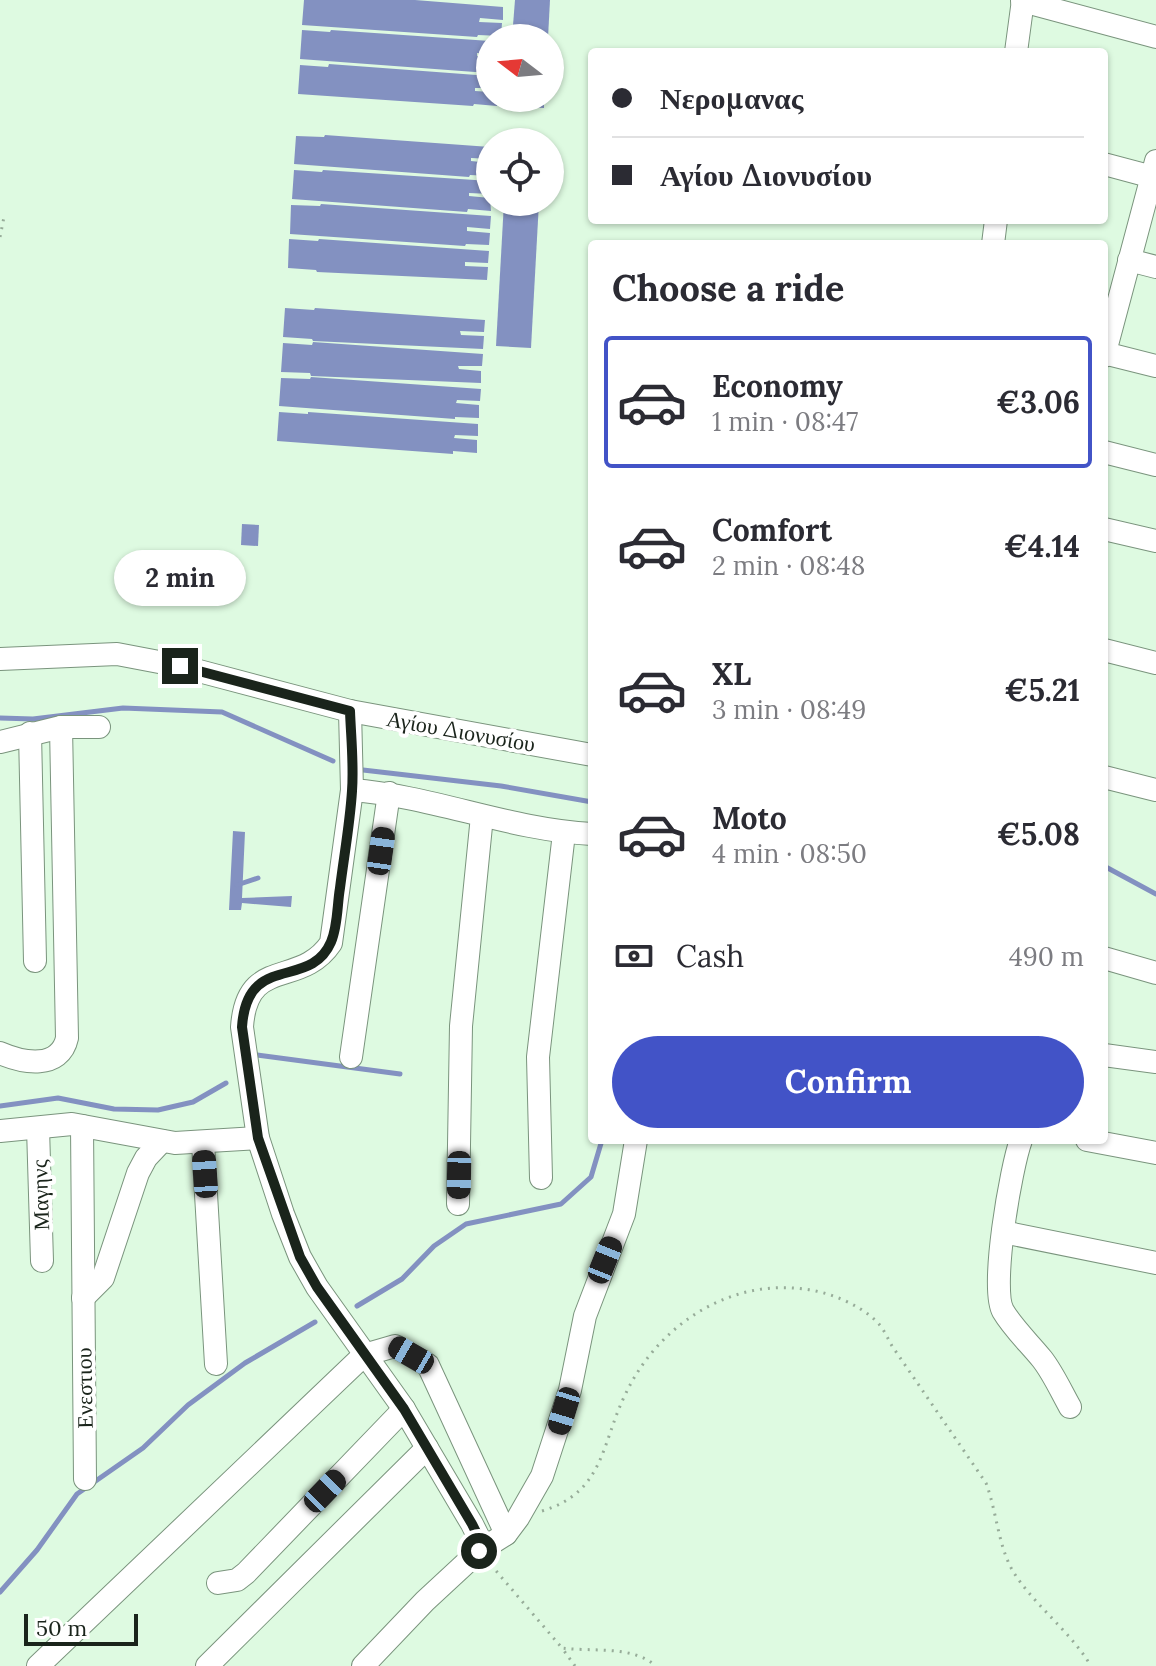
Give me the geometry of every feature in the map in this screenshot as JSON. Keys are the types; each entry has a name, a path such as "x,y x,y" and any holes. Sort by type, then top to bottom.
{"street":[{"path":"1016,48 1022,1 1156,37"},
{"path":"1108,165 1155,172 1108,339"},
{"path":"1129,260 1156,267"},
{"path":"1108,355 1156,366"},
{"path":"1108,453 1156,465"},
{"path":"1108,530 1156,541"},
{"path":"1108,651 1156,663"},
{"name":"Αγίου Διονυσίου","path":"0,659 117,654 180,666 350,711 588,754"},
{"path":"350,711 352,790 331,943 313,962 266,979 255,987 243,1011 242,1027 258,1138 304,1265 404,1409 472,1524 478,1536 479,1551"},
{"path":"0,742 61,727 99,727"},
{"path":"0,1053 28,1062 45,1061 65,1048 67,1038 61,727"},
{"path":"30,733 35,961"},
{"path":"1108,778 1156,790"},
{"path":"352,790 389,793 564,833 588,834"},
{"path":"351,1057 389,793"},
{"path":"458,1204 461,1026 482,816"},
{"path":"541,1178 538,1057 564,833"},
{"path":"1108,959 1156,973"},
{"path":"1108,1056 1156,1062"},
{"path":"0,1131 72,1124 162,1141 203,1143 258,1138"},
{"name":"Ενεστιου","path":"82,1126 85,1479"},
{"name":"Μαγηνς","path":"38,1128 42,1261"},
{"path":"83,1298 103,1278 138,1173 146,1158 162,1141"},
{"path":"203,1143 216,1364"},
{"path":"363,1666 425,1601 479,1551 506,1534 542,1476 570,1390 585,1316 624,1214 635,1144"},
{"path":"1020,1144 1013,1163 1003,1232 1001,1308 1045,1362 1070,1407"},
{"path":"1108,1144 1156,1153"},
{"path":"1003,1232 1156,1263"},
{"path":"38,1666 364,1355 395,1346 428,1365 506,1534"},
{"path":"218,1583 237,1580 246,1573 404,1409"},
{"path":"207,1666 427,1448"}],"path":[{"path":"0,237 4,217"},
{"path":"520,1515 531,1515 559,1506 582,1491 594,1472 618,1410 635,1377 654,1350 689,1317 723,1300 761,1290 794,1288 820,1292 868,1314 881,1326 986,1483 1005,1553 1015,1574 1075,1642 1091,1666"},
{"path":"479,1551 575,1666"},
{"path":"562,1648 641,1655 656,1666"}],"water":[{"path":"304,0 415,0 503,7 503,20 480,18 479,22 502,24 476,24 476,37 302,25"},
{"path":"515,0 550,0 549,24 513,24"},
{"path":"302,30 476,40 476,72 300,59"},
{"path":"329,64 476,75 476,104 298,94 300,65 328,67"},
{"path":"296,136 476,146 476,158 471,158 471,161 476,162 476,175 294,164"},
{"path":"294,170 476,180 476,193 469,193 469,196 476,197 476,210 468,209 467,212 292,199"},
{"path":"291,205 491,216 490,229 467,227 467,231 490,233 489,245 290,234"},
{"path":"503,216 538,216 531,348 496,346"},
{"path":"289,239 489,251 488,263 465,262 465,266 488,267 487,280 288,268"},
{"path":"285,308 485,320 484,332 460,331 461,335 484,336 483,349 283,337"},
{"path":"313,342 483,354 482,366 458,366 459,369 481,371 481,383 281,372 283,343 312,345"},
{"path":"311,377 481,389 480,401 457,400 456,403 479,405 479,418 455,419 279,406 281,378"},
{"path":"279,412 478,424 478,436 455,435 454,438 477,440 477,453 453,451 453,454 277,441"},
{"path":"242,524 259,525 258,546 241,545"},
{"path":"233,831 245,832 242,898 292,896 291,907 242,903 241,910 229,910"}],"waterway":[{"path":"0,718 33,719 123,708 222,712 333,761"},
{"path":"363,770 501,786 588,801"},
{"path":"1108,868 1156,894"},
{"path":"237,885 258,878"},
{"path":"257,1055 400,1074"},
{"path":"0,1106 58,1098 114,1109 158,1110 193,1102 226,1083"},
{"path":"357,1306 402,1279 434,1246 466,1224 561,1204 591,1177 601,1144"},
{"path":"0,1592 37,1550 77,1494 143,1448 188,1405 245,1363 315,1322"}],"route":[{"path":"180,666 350,711 352,790 331,943 313,962 266,979 255,987 243,1011 242,1027 258,1138 283,1214 308,1274 404,1409 472,1524 478,1536 479,1551"}]}
